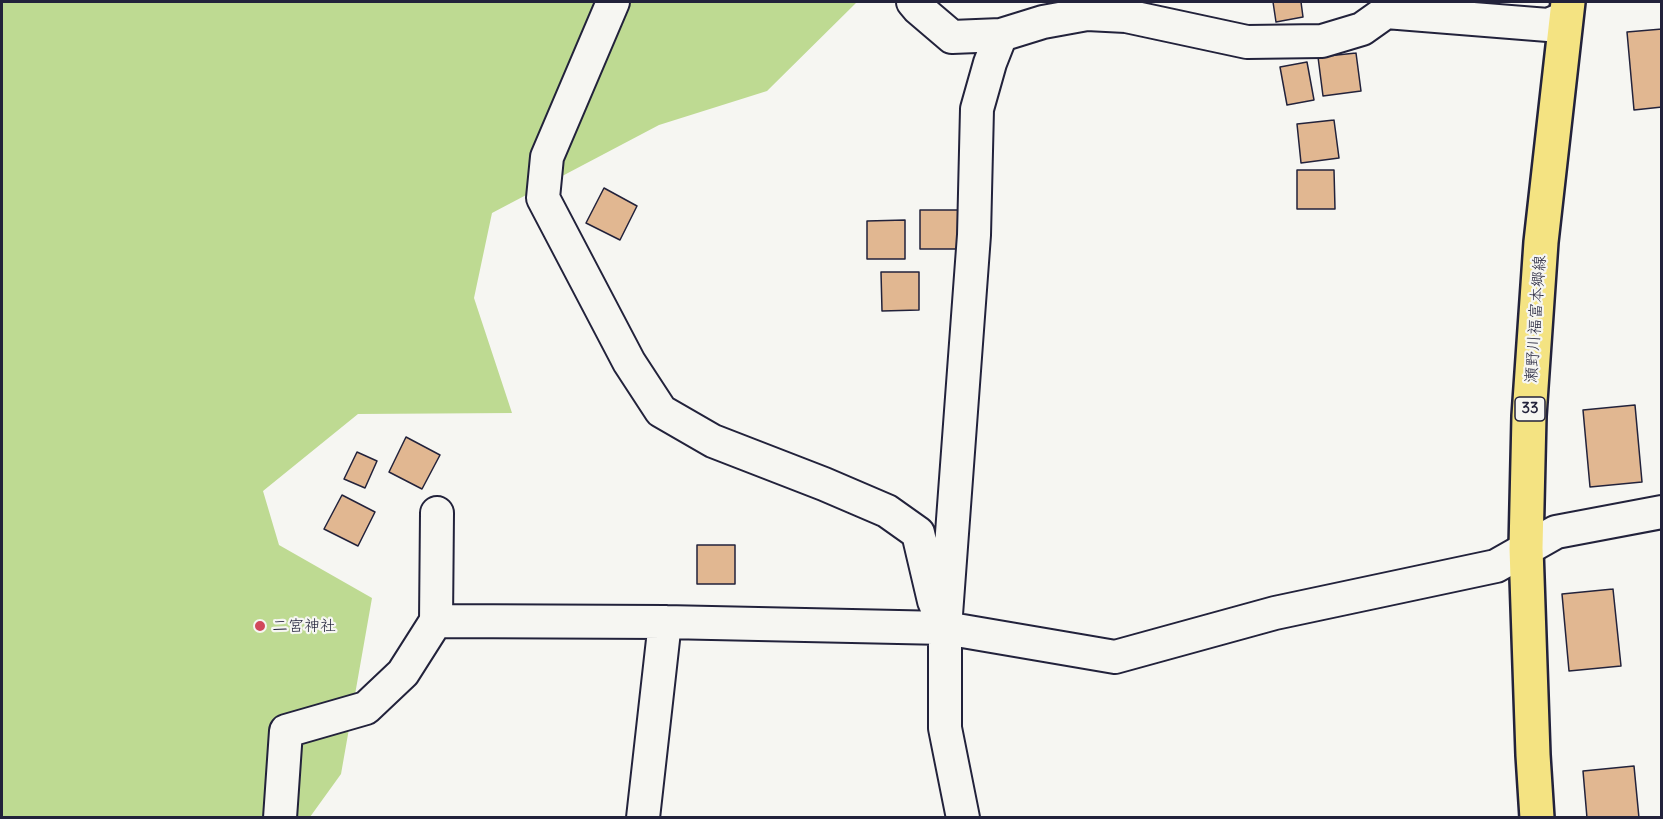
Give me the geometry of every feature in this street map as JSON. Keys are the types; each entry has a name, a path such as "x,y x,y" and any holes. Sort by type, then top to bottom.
{"main road":[{"name":"瀬野川福富本郷線","path":"1537,818 1526,548 1529,416 1541,242 1570,6"}],"street":[{"path":"613,2 547,158 543,198 629,362 661,411 713,441 887,511 918,533 934,602 945,628"},
{"path":"913,2 952,37 1001,35 1043,22 1087,14 1126,16 1247,42 1322,41 1362,29 1386,12 1548,25 1570,6"},
{"path":"963,818 945,728 945,628 974,235 977,109 990,63 1001,35"},
{"path":"436,621 665,622 945,628 1115,657 1275,613 1496,566 1556,532 1662,512"},
{"path":"280,818 286,731 366,708 404,673 436,621 437,513"},
{"path":"643,818 665,622"}],"green space":[{"path":"2,2 857,2 767,91 659,125 492,213 474,298 512,413 358,414 263,491 279,545 372,598 341,774 310,817 2,818"}],"building":[{"path":"1273,2 1301,2 1303,17 1276,22"},
{"path":"1662,29 1662,107 1634,110 1627,32"},
{"path":"1356,53 1361,91 1323,96 1318,57"},
{"path":"1307,62 1314,100 1287,105 1280,67"},
{"path":"1334,120 1339,158 1301,163 1297,124"},
{"path":"1297,170 1334,170 1335,209 1297,209"},
{"path":"604,188 637,206 620,240 586,223"},
{"path":"920,210 958,210 958,249 920,249"},
{"path":"905,220 905,259 867,259 867,221"},
{"path":"881,272 919,272 919,310 882,311"},
{"path":"1635,405 1642,482 1590,487 1583,410"},
{"path":"406,437 440,455 422,489 389,472"},
{"path":"357,452 377,461 365,488 344,479"},
{"path":"342,495 375,512 358,546 324,529"},
{"path":"697,545 735,545 735,584 697,584"},
{"path":"1613,589 1621,666 1569,671 1562,594"},
{"path":"1634,766 1639,818 1587,818 1583,771"}],"place":[{"name":"二宮神社","path":"260,626"}]}
